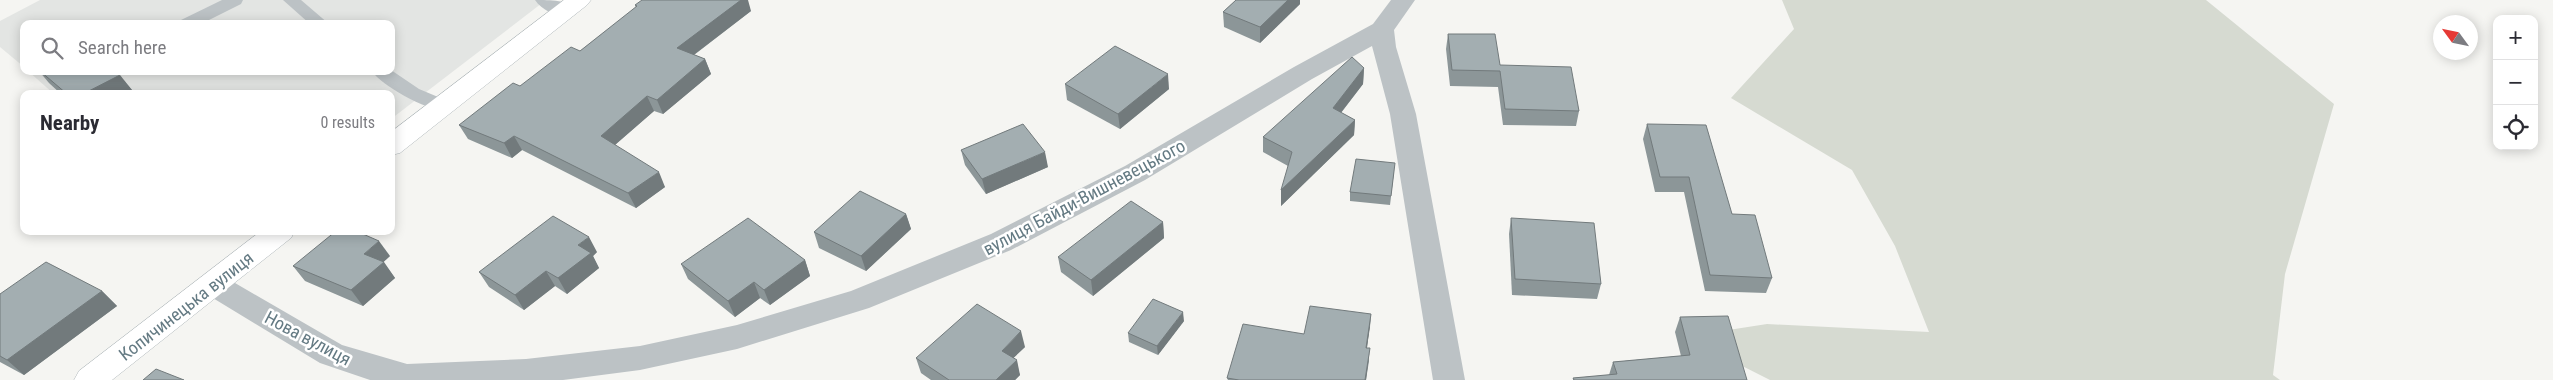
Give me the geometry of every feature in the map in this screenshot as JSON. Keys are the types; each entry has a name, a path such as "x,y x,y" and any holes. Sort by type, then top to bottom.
{"main road":[{"path":"395,143 444,106 564,3"},
{"name":"Копичинецька вулиця","path":"90,380 276,235"}],"street":[{"name":"вулиця Байди-Вишневецького","path":"406,379 526,372 640,358 737,337 860,300 952,264 1066,210 1135,173 1304,73 1382,30 1403,0"},
{"path":"1382,30 1384,47 1403,114 1449,380"},
{"name":"Нова вулиця","path":"213,284 331,354 353,363 406,379"}],"lane":[{"path":"195,20 235,0"},
{"path":"291,0 316,20"},
{"path":"386,75 412,93 444,106"}],"shaded area":[{"path":"40,0 546,0 395,116 395,90 49,90 33,75 395,75 395,20 20,20 20,64 0,47 0,21"},
{"path":"1782,0 2206,0 2334,104 2285,274 2273,375 2280,380 1770,380 1675,332 1722,331 1767,324 1929,332 1895,246 1852,170 1731,98 1794,29"}],"building":[{"path":"642,0 741,0 677,48 705,59 657,100 647,96 601,136 659,172 628,193 514,136 504,143 459,125 513,83 520,86 571,47 580,51"},
{"path":"1236,0 1288,0 1260,27 1223,12"},
{"path":"1448,34 1495,34 1500,65 1571,67 1579,111 1505,109 1500,71 1452,70"},
{"path":"1115,46 1168,74 1118,114 1065,84"},
{"path":"1352,57 1364,68 1333,108 1355,120 1281,190 1292,152 1263,137"},
{"path":"45,75 120,75 91,90 62,90"},
{"path":"1023,124 1045,152 982,179 961,150"},
{"path":"1647,124 1706,125 1732,214 1755,215 1772,278 1710,275 1689,177 1660,177"},
{"path":"1356,159 1395,163 1391,196 1350,192"},
{"path":"860,191 906,214 861,256 814,232"},
{"path":"1131,201 1163,222 1091,280 1058,257"},
{"path":"553,216 589,237 578,245 591,253 558,278 546,271 515,295 479,272"},
{"path":"748,218 805,260 764,290 754,282 728,301 681,264"},
{"path":"1511,218 1594,223 1601,284 1515,279"},
{"path":"331,235 365,235 379,241 364,254 384,262 351,290 293,266"},
{"path":"46,262 102,291 7,360 0,356 0,294"},
{"path":"1153,299 1183,312 1157,346 1128,333"},
{"path":"977,304 1021,331 1002,351 1017,360 996,380 949,380 916,358"},
{"path":"1310,306 1371,314 1366,348 1370,348 1365,380 1239,380 1227,378 1243,324 1304,334"},
{"path":"1728,316 1747,380 1574,380 1573,378 1617,374 1613,362 1690,355 1680,317"},
{"path":"156,369 184,380 143,380"}]}
